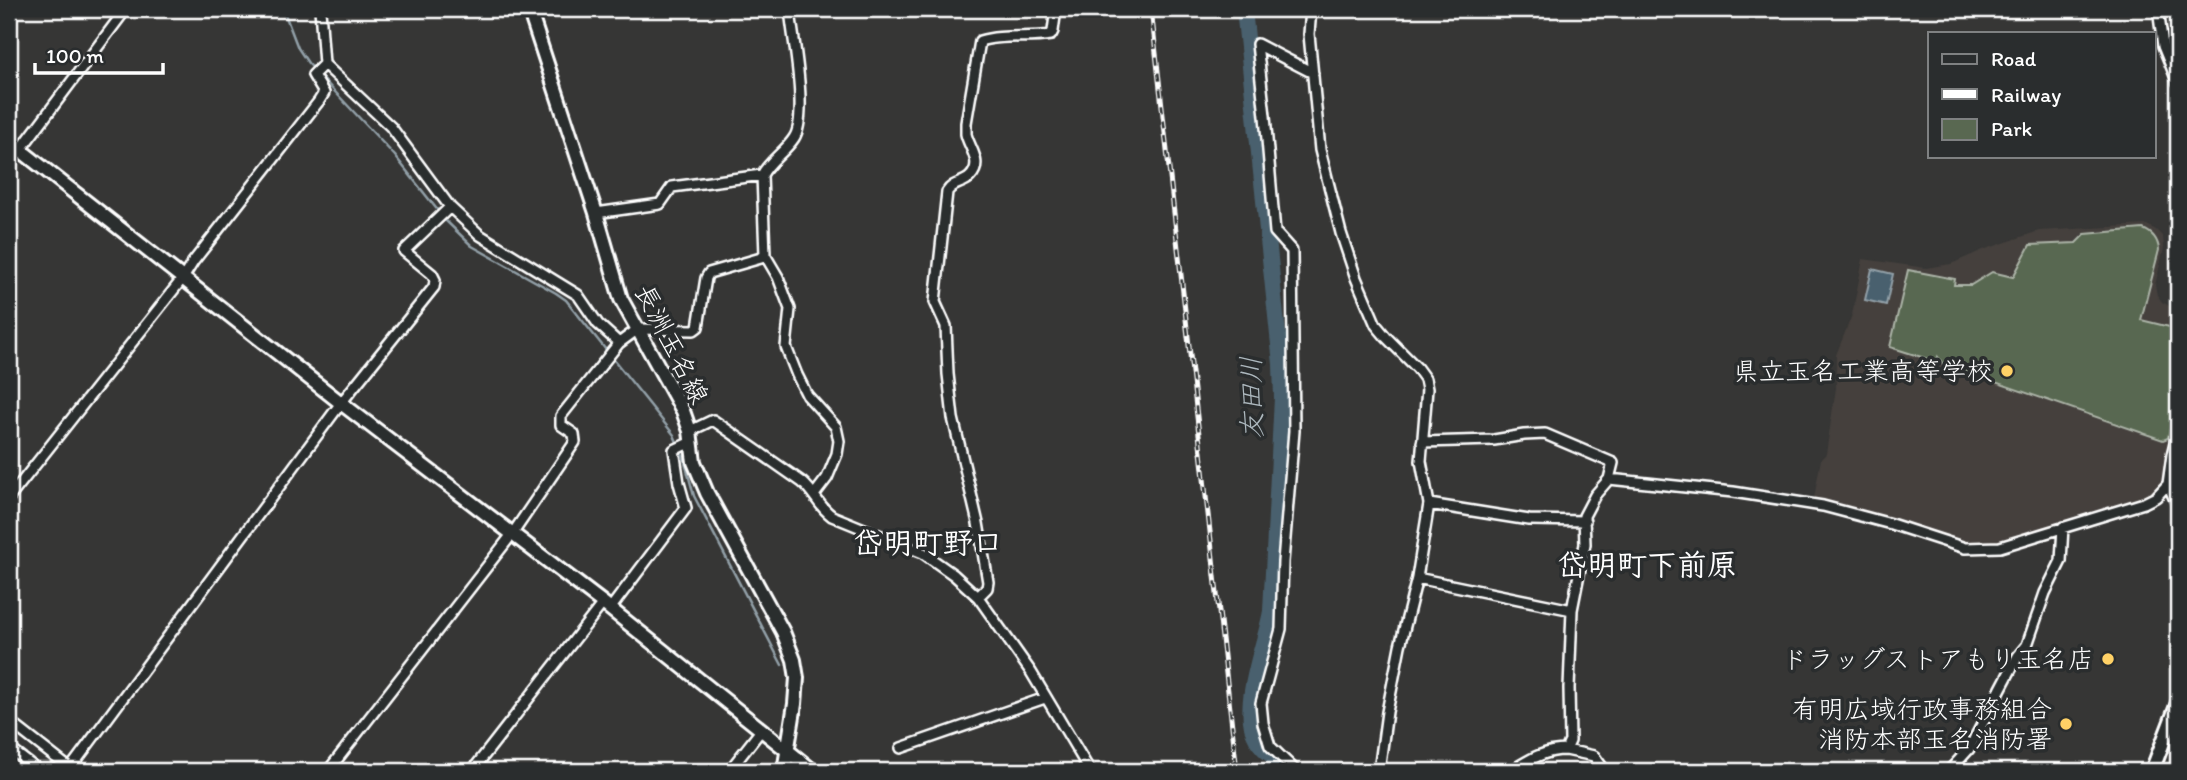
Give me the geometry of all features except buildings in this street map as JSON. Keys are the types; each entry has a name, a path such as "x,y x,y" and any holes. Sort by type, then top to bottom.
{"street":[{"path":"9,165 126,9"},
{"path":"9,498 319,101 324,93 319,69 320,9"},
{"name":"長洲玉名線","path":"529,9 596,213 621,299 683,411 685,442 707,493 783,632 794,660 797,678 795,704 784,771"},
{"path":"788,9 799,82 797,131 794,139 767,165 762,175 765,255 778,277 790,309 786,347 797,375 807,395 836,427 839,441 837,454 827,478 814,495"},
{"path":"978,597 987,588 988,582 978,523 953,418 946,326 935,302 947,192 950,186 970,178 974,170 976,158 966,135 966,123 981,41 988,38 1035,38 1051,35 1056,9"},
{"path":"1311,9 1309,34 1320,150 1341,233 1376,325 1418,368 1425,379 1427,389 1421,461 1429,504 1417,578 1387,712 1379,771"},
{"path":"2158,9 2163,46 2178,83"},
{"path":"1296,771 1270,746 1263,723 1261,703 1281,629 1283,562 1294,431 1292,251 1275,232 1256,44 1313,72"},
{"path":"319,69 391,128 444,212 579,295 598,324 619,343"},
{"path":"9,141 341,403 607,606 813,771"},
{"path":"596,213 660,204 672,187 762,175"},
{"path":"9,721 72,770 341,403 434,287 436,280 432,274 404,251 444,212"},
{"path":"328,771 513,533 575,442 573,434 561,425 561,416 619,343 638,329 694,330 698,327 706,278 709,274 765,255"},
{"path":"472,771 686,508 678,483 674,450 713,421 802,482 821,508 832,516 923,554 954,575 978,597 1031,672 1090,771"},
{"path":"1609,479 1733,492 1823,506 1965,548 2000,547 2156,497 2168,484 2178,430"},
{"path":"1422,442 1545,435 1613,463 1609,479 1595,495 1584,516 1585,544 1572,610 1570,741 1566,750"},
{"path":"2168,484 2178,507"},
{"path":"1429,504 1529,520 1585,521"},
{"path":"1949,771 1969,749 2026,645 2060,561 2063,527"},
{"path":"1417,578 1572,610"},
{"path":"901,748 1045,698"},
{"path":"2151,771 2178,703"},
{"path":"729,771 762,729"},
{"path":"9,748 39,771"},
{"path":"1511,771 1550,750 1566,750 1594,756 1605,771"}],"shaded area":[{"name":"県立玉名工業高等学校","path":"2147,225 2163,237 2164,248 2155,285 2157,295 2162,302 2178,311 2178,411 2164,485 2146,501 1999,542 1978,545 1814,498 1821,459 1826,454 1836,388 1836,355 1852,315 1863,259 1926,268 1951,264 2039,231"}],"green space":[{"path":"2143,229 2154,237 2159,250 2141,320 2178,329 2178,391 2168,438 2163,440 1943,364 1938,357 1937,362 1890,347 1908,270 1955,279 1954,285 1971,285 1992,272 2013,277 2030,245 2076,243 2085,234"}],"water":[{"path":"1872,269 1893,274 1886,305 1865,300"}],"waterway":[{"path":"283,9 298,48 308,63 395,156 439,212"},
{"name":"友田川","path":"1244,9 1281,364 1282,398 1271,611 1251,695 1250,711 1257,740 1289,771"},
{"path":"443,218 472,246 566,300 674,435 694,496 782,665"}],"railway":[{"path":"1151,9 1237,771"}],"place":[{"name":"県立玉名工業高等学校","path":"2007,371"},
{"name":"ドラッグストアもり玉名店","path":"2108,659"},
{"name":"有明広域行政事務組合 消防本部玉名消防署","path":"2066,724"}],"district":[{"name":"岱明町野口","path":"928,543"},
{"name":"岱明町下前原","path":"1647,565"}]}
